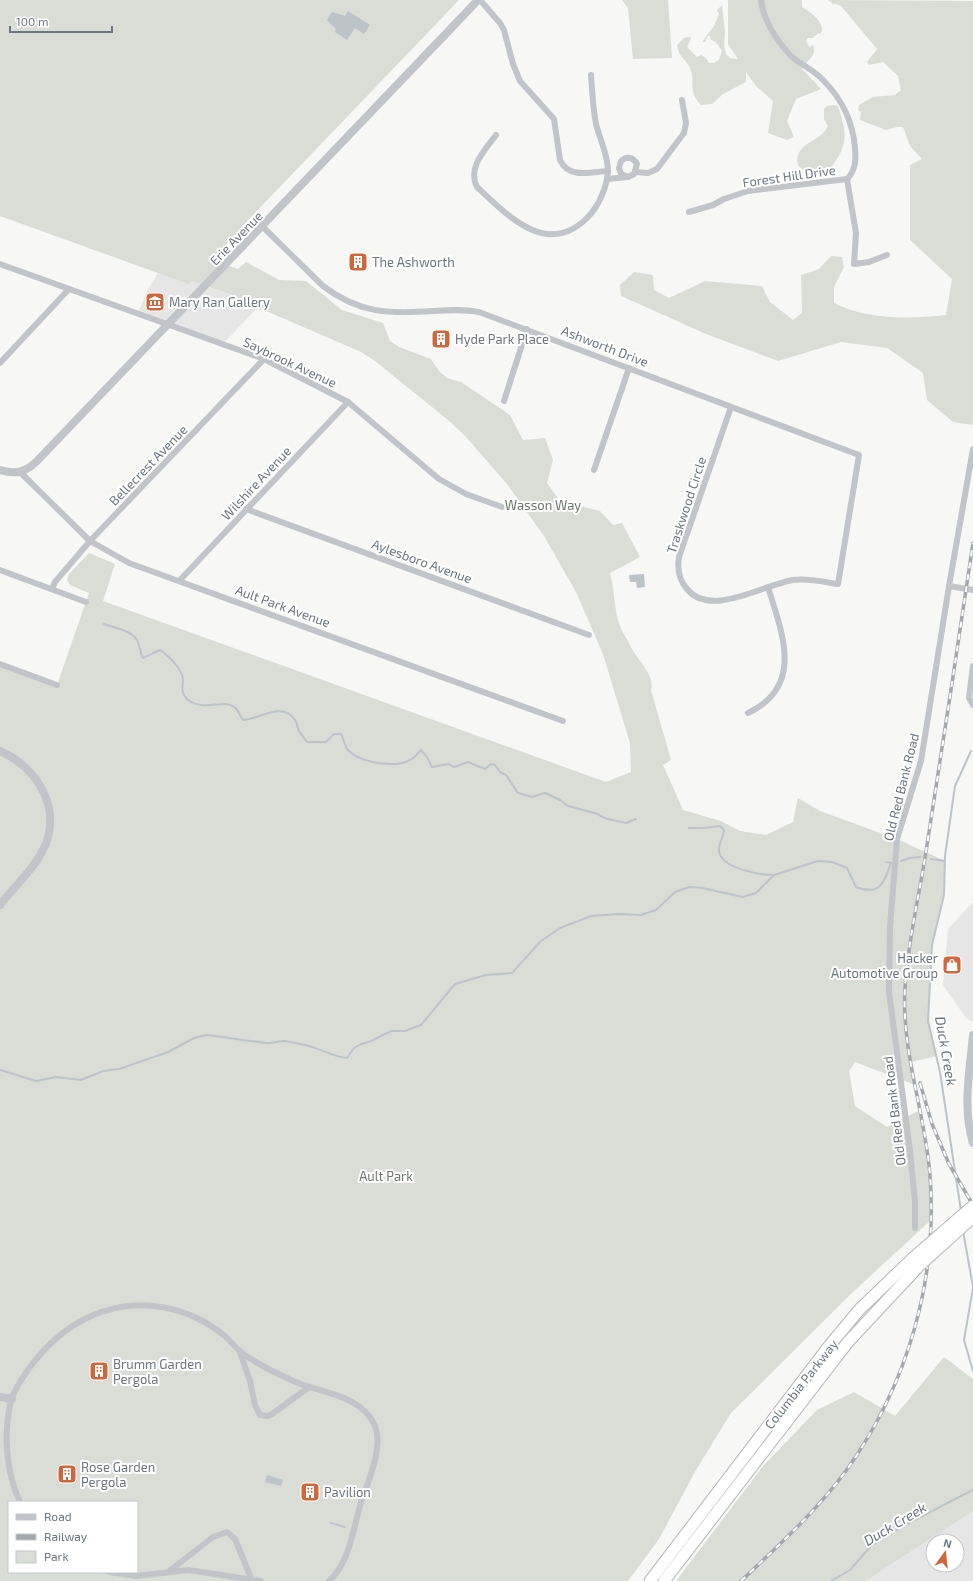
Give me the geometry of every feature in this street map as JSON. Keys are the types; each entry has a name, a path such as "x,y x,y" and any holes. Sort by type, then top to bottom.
{"highway":[{"name":"Columbia Parkway","path":"664,1581 848,1342 915,1262 973,1206"},
{"name":"Columbia Parkway","path":"650,1581 829,1346 860,1309 915,1262 973,1217"}],"street":[{"path":"479,0 500,23 504,30 513,64 520,81 554,119 562,165 567,170 578,173 608,171"},
{"name":"Erie Avenue","path":"20,472 27,470 38,461 167,324 263,227 479,0"},
{"name":"Forest Hill Drive","path":"689,212 713,205 724,199 748,191 847,179 853,171 856,157 854,138 846,110 822,79 792,56 785,48 765,18 761,0"},
{"path":"496,134 476,164 474,181 477,187 514,221 531,230 546,233 566,233 580,225 591,215 600,199 607,179 608,171 596,124 591,75"},
{"path":"607,179 628,176 636,172 648,173 657,169 684,133 686,123 682,100"},
{"path":"607,163 621,161 627,158 633,159 637,164 636,172"},
{"path":"621,161 620,171 624,176 628,176"},
{"name":"Forest Hill Drive","path":"847,179 856,233 854,264 868,262 887,255"},
{"name":"Ashworth Drive","path":"263,227 324,286 334,294 356,306 368,310 393,313 470,310 527,328 840,448"},
{"name":"Saybrook Avenue","path":"0,264 264,359 348,402 439,478 466,494 502,507"},
{"path":"0,363 69,289"},
{"path":"504,401 527,328"},
{"name":"Bellecrest Avenue","path":"52,589 55,582 90,541 264,359"},
{"path":"594,470 629,368"},
{"name":"Wilshire Avenue","path":"180,580 348,402"},
{"name":"Traskwood Circle","path":"730,407 679,557 680,576 689,592 697,597 708,601 721,601 785,582 803,580 838,584 859,455 840,448"},
{"name":"Old Red Bank Road","path":"915,1228 915,1202 900,1093 898,1054 892,1018 889,977 890,927 897,845 921,761 973,449"},
{"path":"0,470 20,472"},
{"name":"Ault Park Avenue","path":"20,472 90,541 129,563 180,580 563,721"},
{"name":"Aylesboro Avenue","path":"246,509 589,634"},
{"path":"0,570 86,602"},
{"path":"949,586 973,590"},
{"path":"748,713 758,709 772,696 782,680 785,666 784,642 768,587"},
{"path":"0,664 57,685"},
{"path":"973,666 969,698 973,705"},
{"path":"0,751 16,760 32,774 46,796 51,814 49,834 42,852 0,905"},
{"path":"973,1035 968,1107 973,1143"},
{"path":"20,1501 11,1479 7,1452 8,1427 12,1400 27,1372 45,1349 71,1326 82,1319 102,1312 133,1305 164,1307 202,1320 218,1331 240,1352 254,1361 308,1388 349,1400 361,1407 374,1424 378,1447 343,1564 330,1581"},
{"path":"240,1352 250,1381 254,1405 260,1415 268,1416 272,1414 308,1388"},
{"path":"0,1397 12,1400"},
{"path":"168,1572 213,1537 227,1532 235,1539 251,1578"},
{"path":"116,1573 137,1576 188,1570 251,1578 261,1581"},
{"path":"149,1581 155,1575"}],"shaded area":[{"path":"348,11 370,25 364,34 355,28 347,40 335,32 336,29 327,20 332,12 345,16"},
{"path":"158,273 189,284 192,281 260,305 223,344 138,313 147,291"},
{"path":"644,574 645,587 637,588 636,582 630,582 629,575"},
{"path":"973,902 973,1022 966,1018 943,985 948,929"},
{"path":"267,1475 283,1480 281,1486 265,1482"},
{"path":"973,1501 973,1581 857,1581 925,1534 925,1573 965,1573 965,1533 927,1533"}],"green space":[{"name":"Ault Park","path":"0,0 459,0 253,215 212,260 238,269 246,262 279,280 306,281 342,310 383,323 390,341 399,347 431,359 439,371 447,378 461,382 510,415 523,440 545,438 553,460 547,483 560,501 600,511 613,525 622,523 640,557 610,573 617,616 619,624 635,654 651,679 651,690 671,760 663,765 683,810 721,821 740,831 766,835 793,822 798,798 820,811 897,839 945,861 944,895 932,945 928,1021 937,1056 911,1062 915,1085 855,1062 849,1071 855,1106 887,1127 920,1110 930,1173 931,1220 852,1293 731,1413 696,1470 659,1539 628,1581 0,1581 0,664 57,685 89,593 70,585 67,580 69,574 89,553 115,564 103,601 606,782 631,772 630,743 603,654 576,592 544,536 507,484 466,437 448,420 375,361 361,352 264,310 250,309 232,295 192,281 189,284 0,216"},
{"path":"622,0 668,0 672,58 633,59 628,8"},
{"path":"728,0 802,0 802,7 818,20 822,27 820,34 819,33 812,38 808,38 806,41 809,47 813,45 814,52 802,69 821,89 796,99 787,121 794,137 787,140 768,133 773,101 756,86 746,72 746,82 723,94 712,104 701,105 694,94 691,71 680,55 677,45 684,38 690,37 691,39 687,47 697,57 701,55 706,58 709,63 714,63 719,60 722,51 716,42 711,40 710,36 708,36 705,42 702,42 714,26 719,14 717,10 722,5 725,32 724,46 726,54 730,58 738,59 728,44"},
{"path":"828,0 973,1 972,425 953,422 927,400 923,373 887,348 841,342 778,361 706,334 621,296 620,285 634,272 653,275 654,290 669,298 705,281 762,286 770,302 793,320 802,313 801,275 819,269 831,256 842,257 844,267 834,287 834,303 861,313 889,317 946,315 952,279 910,240 910,165 922,159 910,146 903,127 886,130 860,120 861,112 858,110 859,105 873,97 895,95 901,90 898,76 883,62 869,65 867,62 877,49 841,6 834,3 834,5"},
{"path":"827,106 838,106 845,135 844,142 839,155 829,171 821,177 805,172 798,165 798,157 803,147 824,132 828,126 824,119 824,109"},
{"path":"944,1357 973,1379 973,1511 939,1533 925,1533 925,1542 865,1581 676,1581 764,1465 817,1410 854,1392 895,1416"}],"waterway":[{"path":"104,624 131,634 138,642 143,658 160,650 167,655 182,675 183,694 193,703 200,705 230,705 237,709 243,720 270,712 284,712 296,721 298,729 307,742 326,742 334,734 341,734 347,749 353,754 360,758 378,763 397,764 405,762 413,758 421,750 427,757 432,767 449,764 454,767 468,762 485,769 491,764 495,765 500,772 506,775 518,793 532,797 545,793 560,800 568,806 598,814 611,820 626,823 636,819"},
{"name":"Duck Creek","path":"961,1211 940,1072 928,1021 932,945 944,895 945,856 955,786 971,751"},
{"path":"689,828 720,826 724,830 719,851 721,857 726,862 750,872 773,875"},
{"path":"901,861 920,857"},
{"path":"931,859 945,861"},
{"path":"0,1070 36,1081 56,1077 81,1080 103,1071 119,1069 168,1052 194,1038 207,1035 268,1043 287,1041 311,1046 337,1056 347,1058 354,1048 361,1044 369,1042 391,1031 405,1031 421,1025 455,984 486,975 512,973 541,941 560,928 591,916 619,914 641,915 656,910 675,892 689,887 702,888 743,897 756,893 774,875 818,861 832,862 847,868 856,887 871,890 876,889 883,882 891,863 886,862"},
{"name":"Duck Creek","path":"963,1231 973,1287"},
{"name":"Duck Creek","path":"973,1288 964,1340 973,1371"},
{"name":"Duck Creek","path":"831,1581 850,1570 871,1546 907,1524 973,1490"},
{"path":"331,1523 345,1527"}],"railway":[{"path":"741,1581 811,1513 848,1468 869,1435 887,1401 902,1365 914,1329 923,1291 929,1253 931,1214 930,1175 910,1058 905,1012 905,988 911,934 927,845 973,543"},
{"path":"920,1083 932,1124 949,1164 973,1205"}],"place":[{"name":"The Ashworth","path":"358,262"},
{"name":"Mary Ran Gallery","path":"155,302"},
{"name":"Hyde Park Place","path":"441,339"},
{"name":"Hacker Automotive Group","path":"952,965"},
{"name":"Brumm Garden Pergola","path":"99,1371"},
{"name":"Rose Garden Pergola","path":"67,1474"},
{"name":"Pavilion","path":"310,1492"}],"park label":[{"name":"Wasson Way","path":"543,505"}]}
